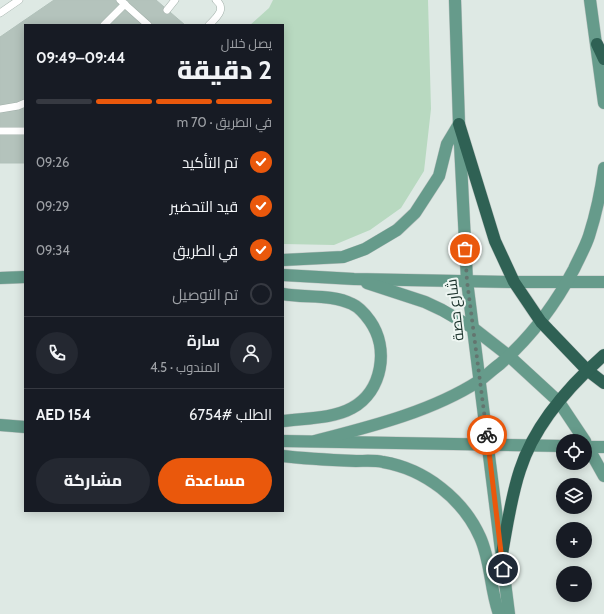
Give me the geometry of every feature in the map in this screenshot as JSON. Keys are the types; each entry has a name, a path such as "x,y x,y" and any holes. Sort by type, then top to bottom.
{"highway":[{"path":"597,44 604,59"},
{"path":"459,124 495,241 514,282 541,322 587,370 604,383"},
{"path":"502,554 513,495 520,468 531,445 543,424 559,402 587,370 604,354"}],"main road":[{"name":"شارع حصة","path":"455,0 459,124 467,281 509,614"},
{"path":"590,0 604,102"},
{"path":"284,260 343,257 365,249 397,230 415,213 439,176 446,144 459,124"},
{"path":"315,441 391,420 430,405 480,381 509,356 541,322 566,283 584,250 601,190 604,168"},
{"path":"284,275 354,279 566,283 604,282"},
{"path":"0,278 24,278"},
{"path":"354,279 425,302 473,328 509,356 559,402 580,434"},
{"path":"284,294 340,299 354,304 365,314 374,327 380,341 382,356 380,372 374,386 365,398 353,408 341,413 284,421"},
{"path":"0,425 24,427"},
{"path":"284,441 556,446"},
{"path":"592,445 604,447"},
{"path":"592,455 604,476"},
{"path":"284,456 310,459 383,462 412,471 434,483 454,499 473,522 481,539 499,614"}],"lane":[{"path":"0,13 19,0"},
{"path":"167,10 176,0"},
{"path":"210,24 221,12 219,2 216,0"},
{"path":"105,24 122,2 146,24"},
{"path":"0,109 13,108 24,103"},
{"path":"0,131 24,131"}],"green space":[{"path":"273,0 428,0 431,109 424,171 401,208 370,230 334,245 284,244 284,24 251,24 269,8"}],"building":[{"path":"54,0 156,0 184,24 24,24 24,163 0,163 0,37"}],"way so far":[{"path":"465,249 467,281 487,435"}],"route":[{"path":"487,435 503,569"}]}
